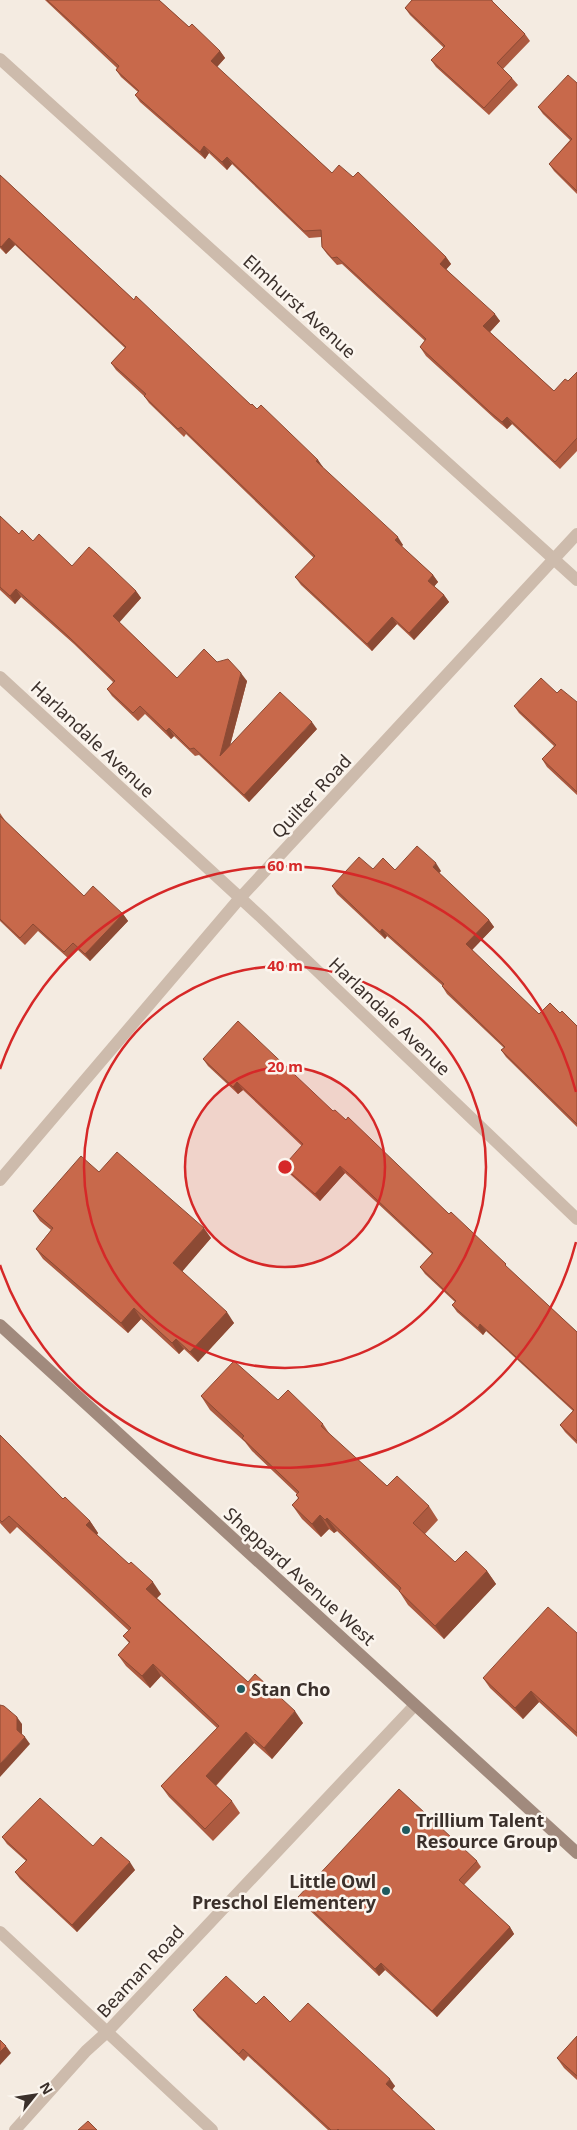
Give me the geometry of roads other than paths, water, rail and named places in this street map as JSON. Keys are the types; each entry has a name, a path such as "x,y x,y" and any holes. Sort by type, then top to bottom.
{"main road":[{"name":"Sheppard Avenue West","path":"0,1325 577,1853"}],"street":[{"name":"Elmhurst Avenue","path":"0,59 577,580"},
{"name":"Quilter Road","path":"0,1180 240,898 577,534"},
{"name":"Harlandale Avenue","path":"0,677 240,898 577,1219"},
{"name":"Beaman Road","path":"15,2130 86,2051 107,2032 415,1705"},
{"path":"0,1932 212,2130"}],"place":[{"name":"Stan Cho","path":"241,1689"},
{"name":"Trillium Talent Resource Group","path":"406,1830"},
{"name":"Little Owl Preschol Elementery","path":"386,1891"}]}
